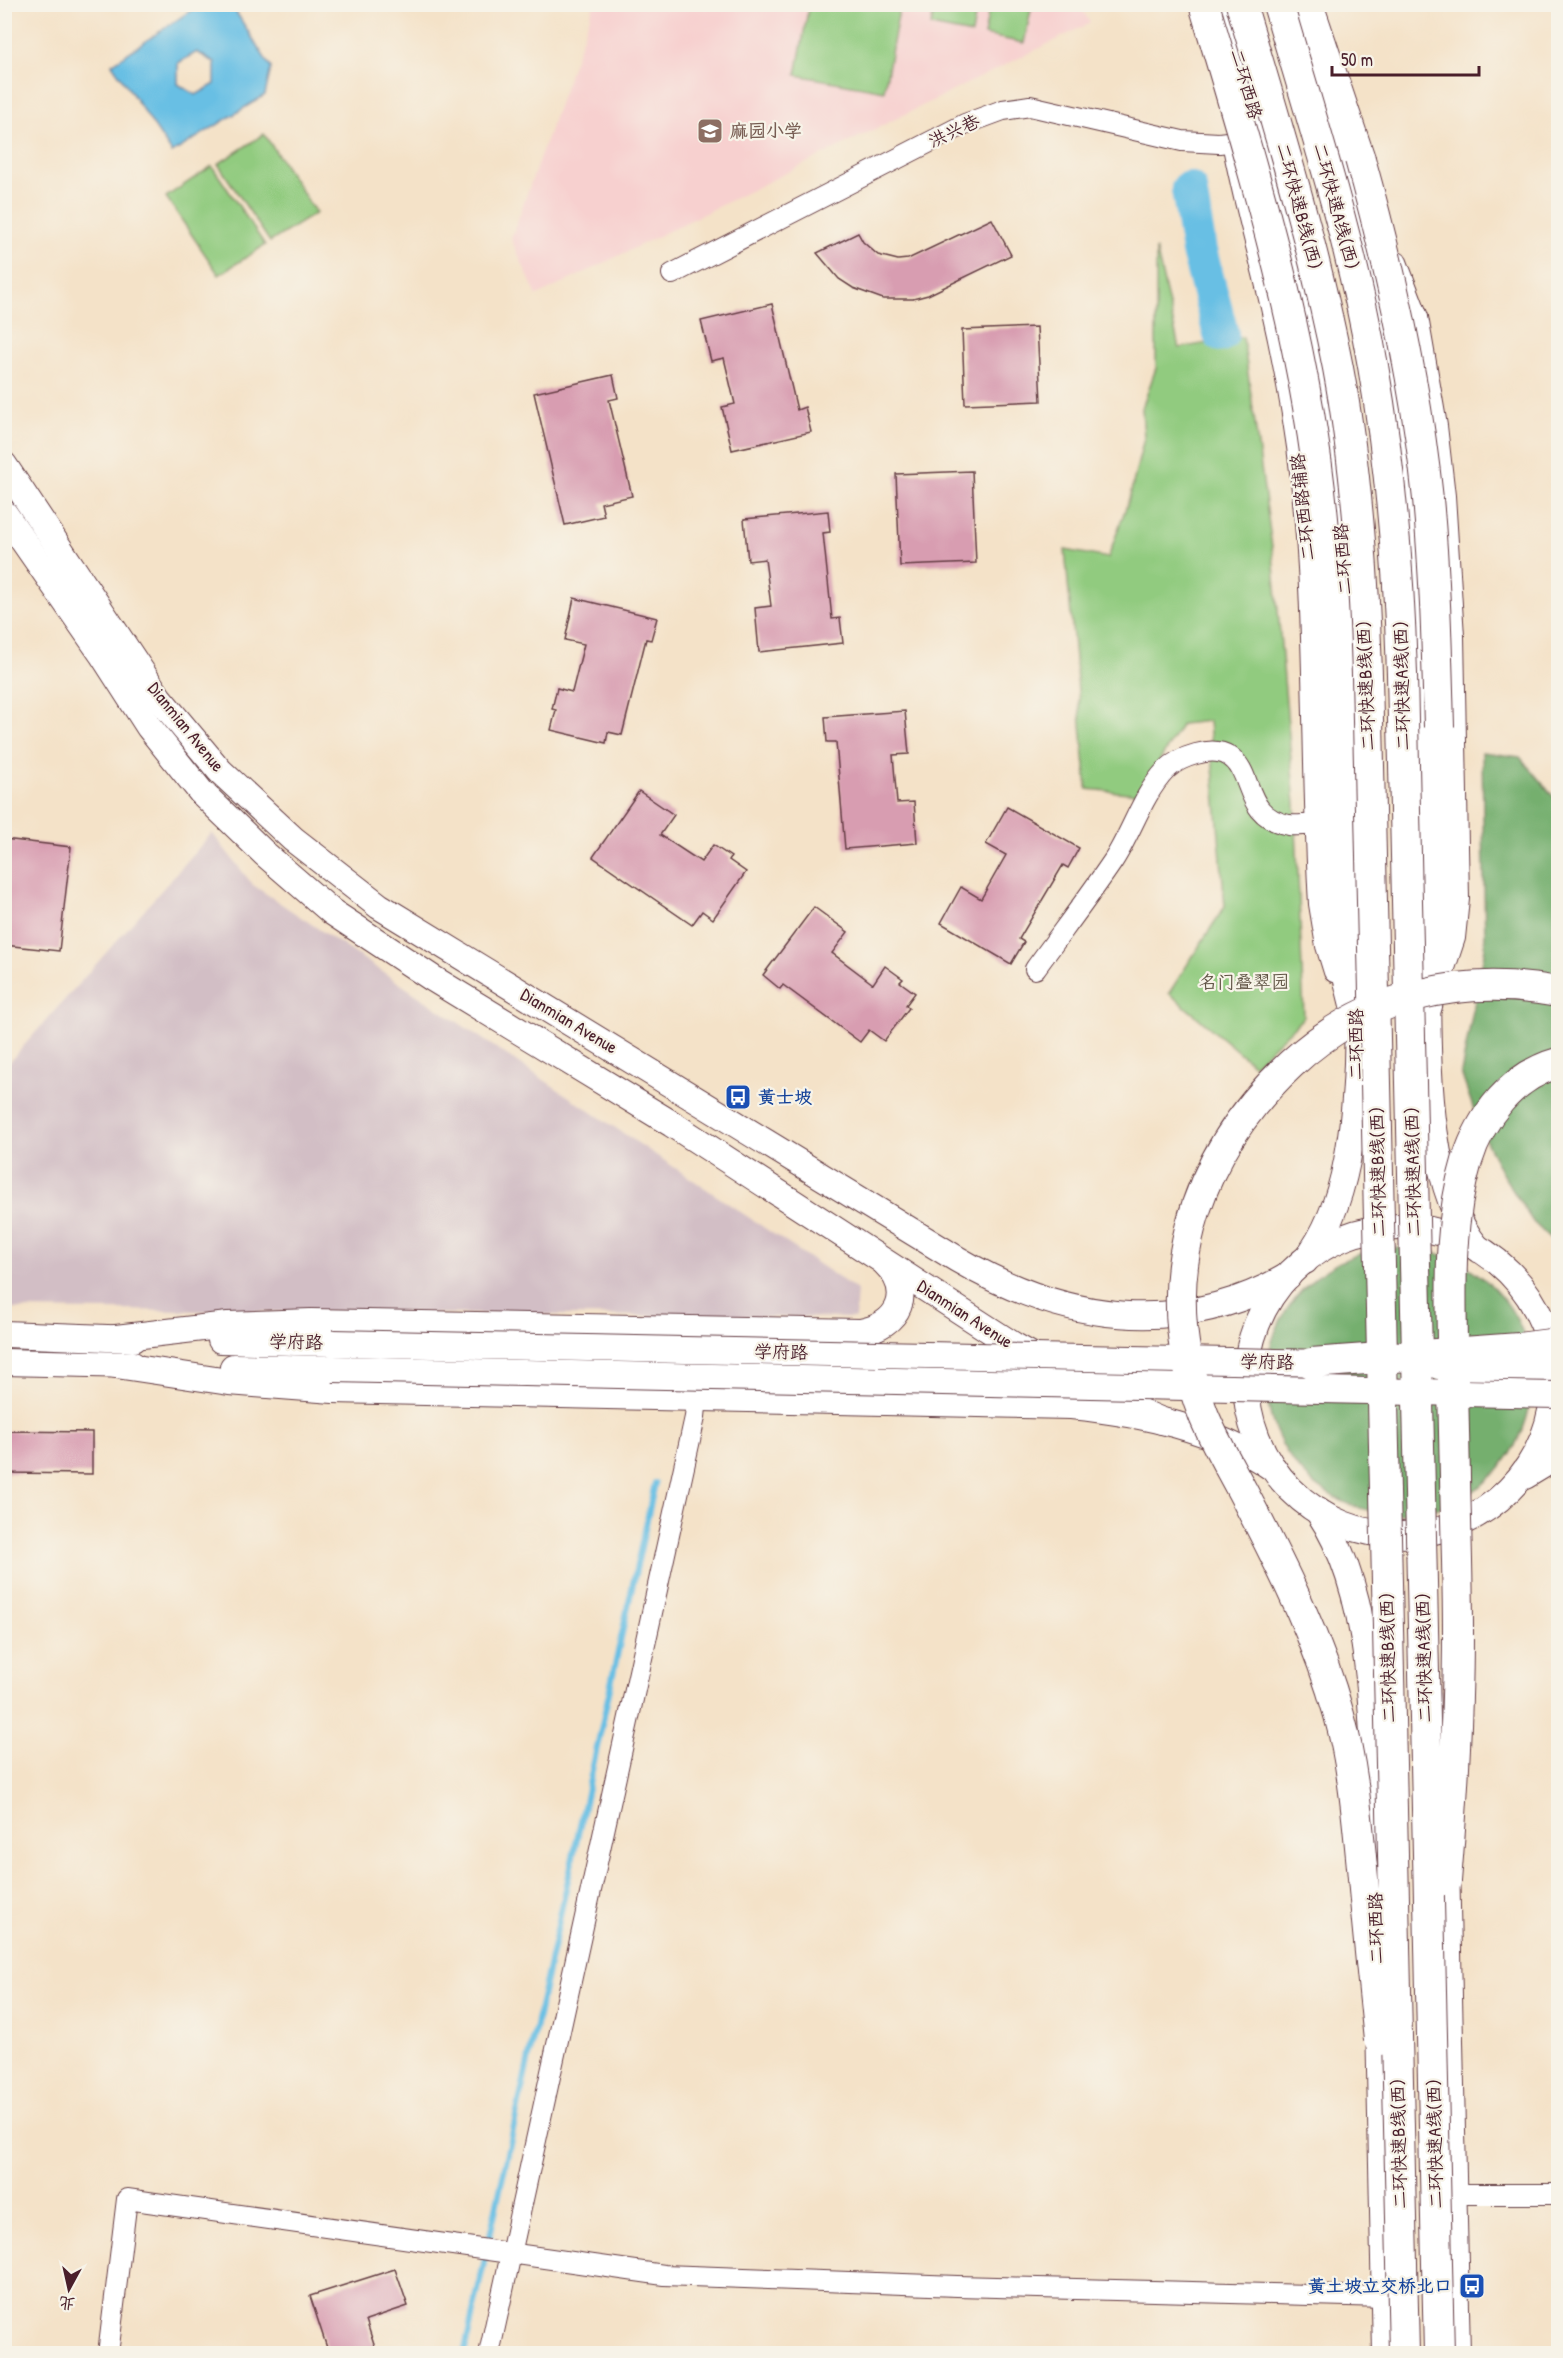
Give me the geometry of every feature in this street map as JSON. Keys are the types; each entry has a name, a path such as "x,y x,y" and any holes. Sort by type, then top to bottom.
{"highway":[{"path":"1204,4 1258,187 1293,324 1314,443 1326,556 1337,913 1344,958 1356,1009"},
{"name":"二环快速B线(西)","path":"1241,4 1304,219 1331,334 1349,438 1362,571 1367,684 1393,2289 1404,2354"},
{"name":"二环快速A线(西)","path":"1278,4 1332,189 1360,299 1381,411 1395,535 1402,674 1439,2354"},
{"path":"1308,4 1360,159 1385,253 1408,357 1424,463 1431,532 1439,727 1442,908 1436,962 1427,1006"},
{"path":"1393,2289 1358,1824 1347,1746 1331,1688 1304,1616 1268,1539 1212,1433 1197,1396 1183,1333 1181,1287 1183,1263 1188,1231 1201,1191 1225,1143 1278,1076 1317,1042 1358,1016 1390,1002 1423,992 1494,985 1558,992"},
{"path":"1432,2030 1448,1863 1457,1670 1450,1273 1454,1220 1468,1159 1487,1118 1503,1097 1521,1080 1542,1067 1558,1063"},
{"path":"1311,1363 1519,1348 1558,1343"}],"main road":[{"name":"二环西路","path":"1223,4 1262,137 1306,302 1327,407 1337,484 1348,640 1356,1082 1347,1160 1340,1191 1318,1241 1296,1268"},
{"path":"1296,4 1366,247 1396,396 1410,500 1418,637 1427,1006 1432,1106 1443,1176 1457,1218 1478,1249"},
{"name":"Dianmian Avenue","path":"4,465 159,698 220,771 293,839 379,906 957,1259 1008,1287 1033,1297 1083,1311 1154,1316 1217,1306 1255,1293 1296,1268"},
{"name":"Dianmian Avenue","path":"4,513 102,654 149,727 201,792 265,854 332,912 432,978 672,1124 999,1336 1083,1385 1162,1421"},
{"path":"1356,1009 1361,1020 1370,1027 1395,1034 1407,1031 1418,1024 1427,1006"},
{"path":"1515,1484 1539,1448 1548,1426 1553,1404 1553,1358 1548,1336 1539,1315 1528,1295 1505,1269 1478,1249 1435,1232 1412,1228 1389,1228 1367,1231 1324,1248 1296,1268 1273,1293 1253,1335 1246,1374 1248,1404 1255,1434 1274,1469 1287,1485 1318,1511 1356,1528 1399,1535 1421,1534 1442,1529 1482,1512 1533,1470 1558,1456"},
{"path":"116,1338 209,1327 300,1322 860,1332 877,1329 890,1321 900,1304 900,1292 893,1272 882,1260"},
{"path":"1528,1295 1558,1314"},
{"path":"814,1332 825,1337 833,1346 838,1369 836,1381 830,1391 815,1400"},
{"name":"学府路","path":"4,1334 333,1343 1558,1368"},
{"name":"学府路","path":"4,1362 1558,1395"},
{"name":"学府路","path":"116,1365 229,1382 322,1389 1071,1406 1108,1410 1162,1421 1223,1442 1248,1453 1274,1469"},
{"name":"二环西路","path":"1318,1511 1344,1561 1357,1608 1367,1676 1373,1771 1393,2289 1386,2354"},
{"path":"1457,2354 1444,1769 1447,1666 1455,1605 1465,1557 1482,1512"},
{"path":"1373,1771 1381,1751 1392,1744 1405,1742 1418,1743 1430,1748 1440,1757 1444,1769"}],"street":[{"name":"二环西路辅路","path":"1215,4 1232,141 1241,192 1279,345 1299,467 1307,542 1312,641 1319,904 1326,946 1340,985 1356,1009"},
{"name":"洪兴巷","path":"672,274 965,124 1003,110 1030,106 1182,141 1232,141 1262,137"},
{"path":"1343,163 1378,222 1414,304 1431,391 1445,496 1453,613 1459,899 1457,926 1449,959 1427,1006"},
{"path":"1035,969 1113,860 1156,783 1167,769 1190,755 1211,752 1228,755 1240,766 1255,805 1262,811 1288,825 1317,825"},
{"path":"489,2354 507,2253 695,1417 697,1397"},
{"path":"1453,2194 1558,2194"},
{"path":"108,2354 127,2199 664,2275 957,2286 1393,2289"}],"shaded area":[{"name":"麻园小学","path":"1079,4 1090,23 537,296 511,239 594,5"},
{"path":"212,833 253,885 857,1290 855,1318 5,1309 5,1067"}],"green space":[{"path":"990,4 1032,5 1024,43 984,35"},
{"path":"809,5 900,5 884,91 796,75"},
{"path":"935,5 977,5 972,34 931,26"},
{"path":"264,134 316,213 270,242 218,164"},
{"path":"212,166 265,245 219,275 166,197"},
{"name":"名门叠翠园","path":"1156,249 1179,348 1243,337 1273,554 1295,804 1304,1017 1254,1065 1169,993 1225,906 1209,721 1182,724 1139,794 1087,789 1065,550 1108,558 1130,496 1144,438 1142,408 1156,368"},
{"path":"1482,752 1520,757 1558,802 1558,1246 1533,1222 1501,1172 1482,1133 1461,1073 1485,948"},
{"path":"1386,1248 1412,1248 1450,1258 1473,1270 1493,1287 1510,1307 1522,1330 1530,1355 1532,1381 1530,1407 1522,1432 1510,1455 1493,1475 1473,1492 1450,1504 1425,1512 1386,1514 1360,1508 1336,1498 1315,1484 1296,1465 1282,1444 1272,1420 1266,1394 1266,1368 1272,1342 1282,1318 1296,1297 1315,1278 1336,1264 1360,1254"}],"water":[{"path":"231,4 271,68 265,95 172,153 112,64 199,5","holes":["197,52 215,63 215,84 196,95 178,84 178,63"]}],"building":[{"path":"992,219 1011,255 928,295 913,299 883,299 853,288 839,279 817,253 858,233 863,242 878,255 898,260 908,259"},
{"path":"772,304 797,410 805,407 811,432 732,450 722,407 735,404 724,358 711,361 701,321"},
{"path":"1037,327 1041,401 965,404 962,330"},
{"path":"613,375 618,398 609,400 632,496 601,503 604,516 565,525 534,393"},
{"path":"972,471 976,563 900,566 896,474"},
{"path":"828,511 830,532 823,533 832,619 840,618 843,643 759,652 755,608 771,606 765,559 748,561 744,519"},
{"path":"574,598 657,618 651,640 646,639 622,735 608,732 606,743 551,730 556,710 552,709 557,688 572,692 584,644 565,640"},
{"path":"905,711 909,754 893,755 897,803 914,802 917,843 845,849 836,742 827,742 825,717"},
{"path":"639,791 674,815 660,835 701,862 713,845 731,857 729,860 746,872 713,919 702,911 692,925 593,857"},
{"path":"1007,807 1079,848 1068,868 1063,865 1019,939 1024,942 1011,964 941,923 961,887 981,899 1006,855 986,844"},
{"path":"4,839 71,847 59,951 4,945"},
{"path":"814,907 848,932 832,953 873,984 885,966 903,979 900,982 915,993 906,1005 909,1008 884,1041 869,1030 860,1042 783,985 780,989 763,975"},
{"path":"4,1431 92,1432 92,1474 4,1473"},
{"path":"395,2269 408,2306 366,2320 377,2354 329,2354 310,2296"}],"waterway":[{"path":"1189,189 1199,251 1221,334"},
{"path":"464,2354 655,1483"}],"place":[{"name":"麻园小学","path":"710,131"},
{"name":"黄士坡","path":"738,1097"},
{"name":"黄土坡立交桥北口","path":"1472,2286"}]}
